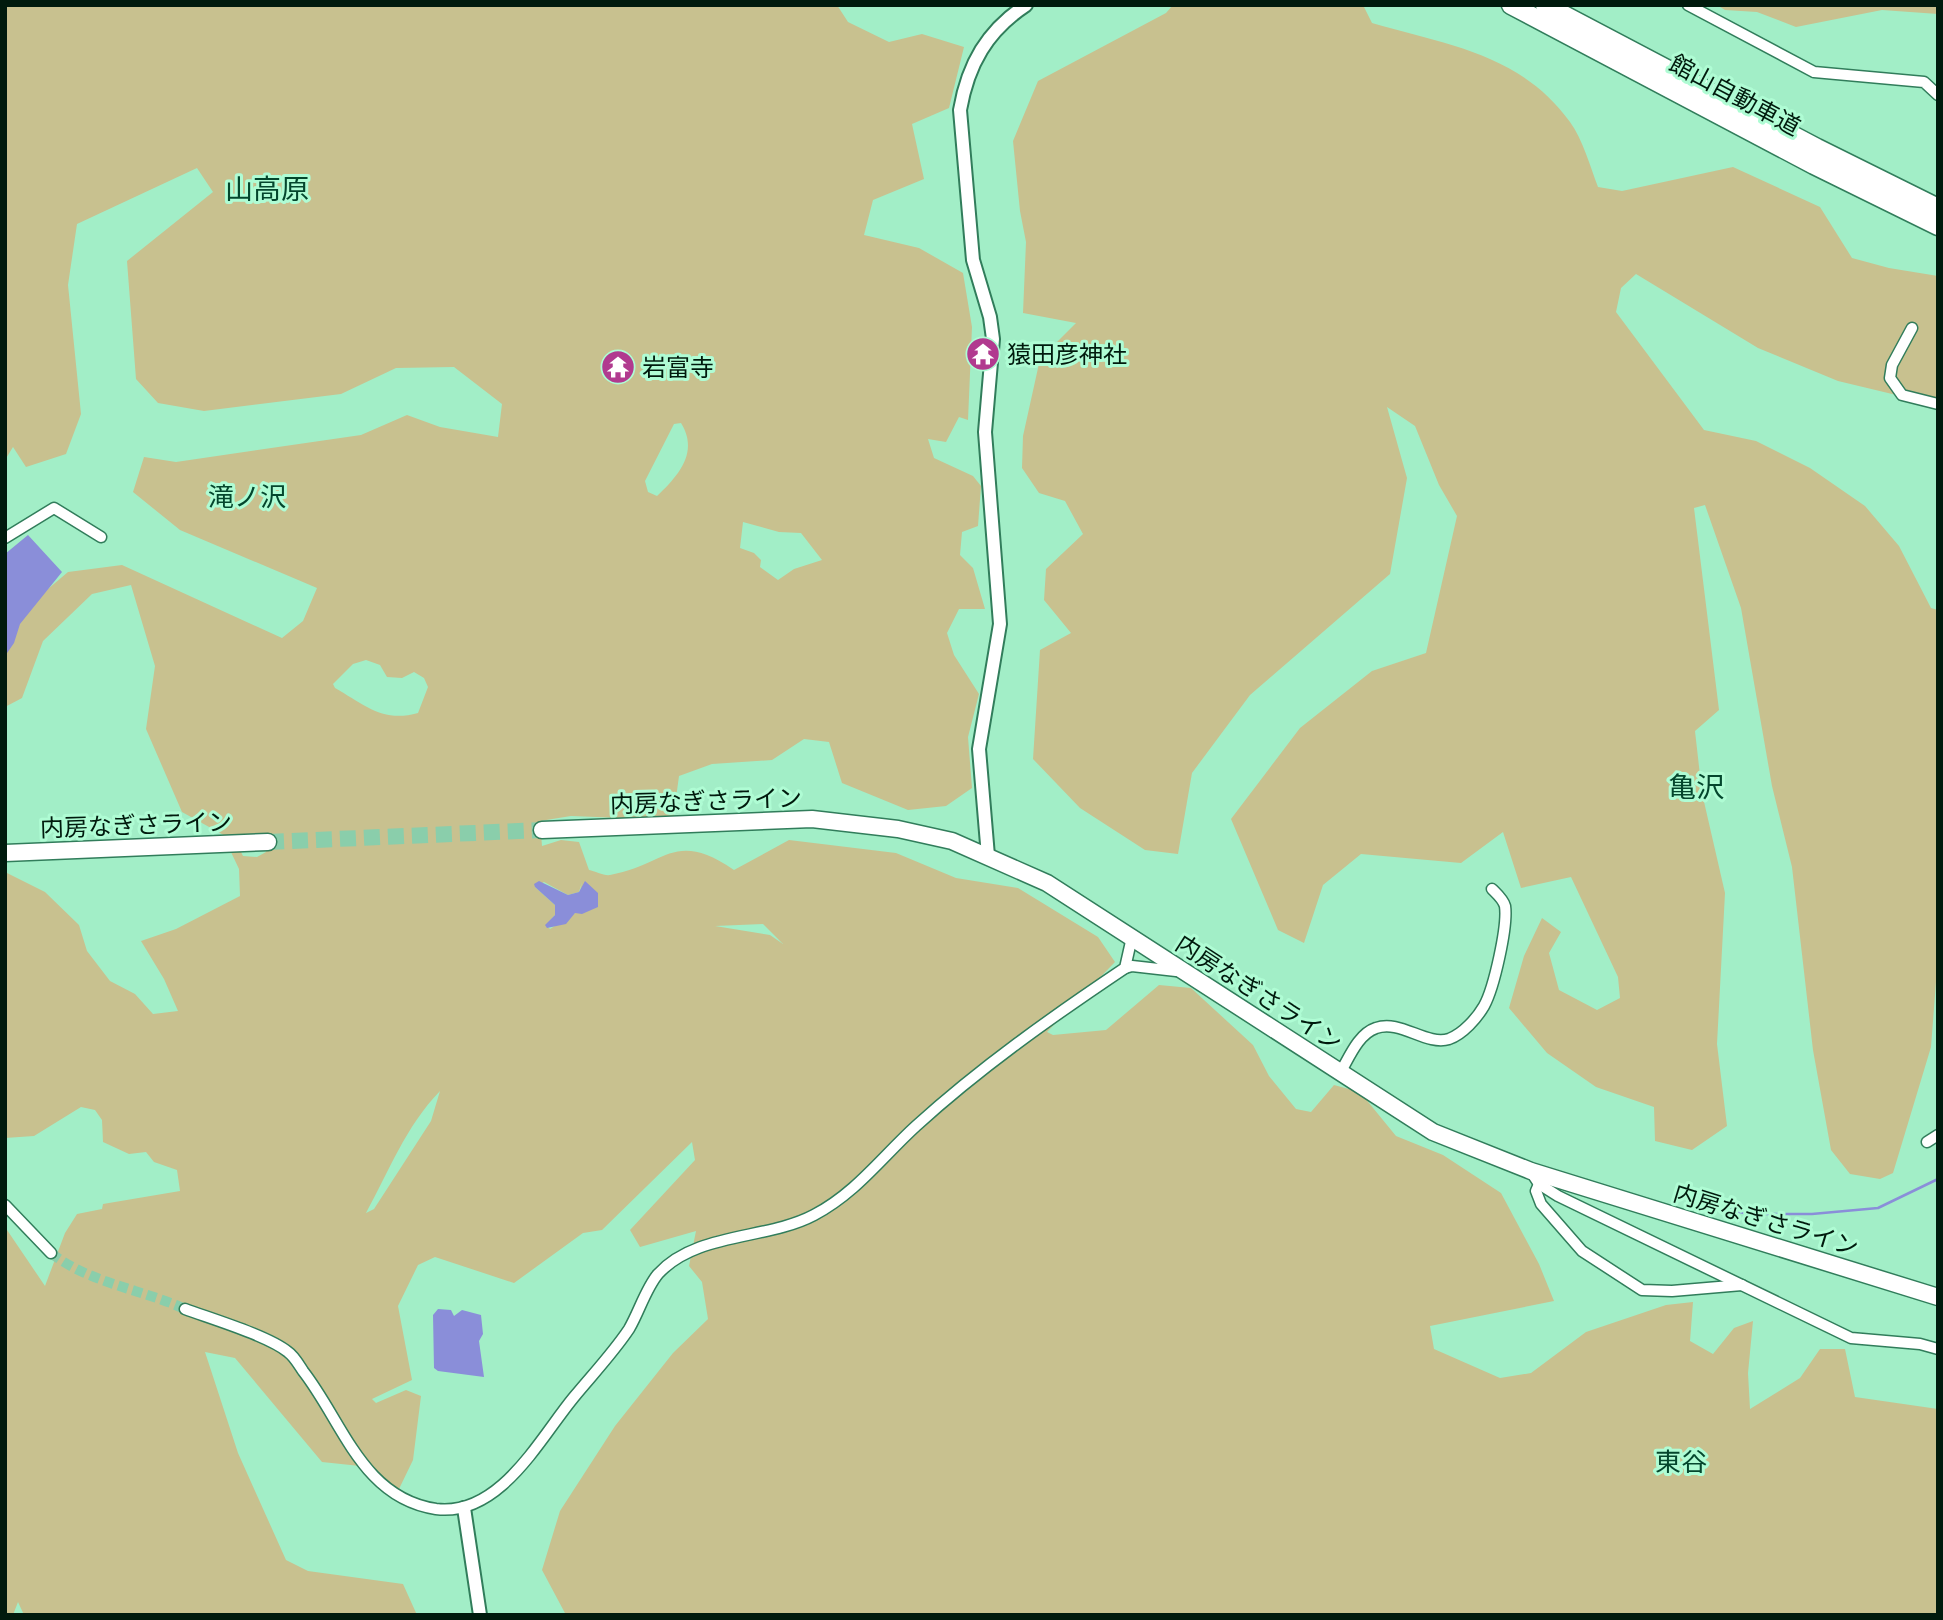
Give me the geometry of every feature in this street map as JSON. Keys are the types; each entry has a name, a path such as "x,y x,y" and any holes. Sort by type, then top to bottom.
{"highway":[{"name":"館山自動車道","path":"1511,5 1814,165 1938,226"},
{"name":"館山自動車道","path":"1545,5 1938,208"},
{"name":"内房なぎさライン","path":"542,830 812,819 898,829 951,841 1047,883 1433,1132 1535,1178 1938,1297"},
{"name":"内房なぎさライン","path":"5,853 268,842"}],"street":[{"path":"988,856 979,749 999,624 985,432 993,339 990,317 973,260 960,110 964,88 981,46 997,27 1026,5"},
{"path":"1688,5 1814,72 1924,82 1938,95"},
{"path":"1912,328 1892,365 1890,378 1902,395 1938,404"},
{"path":"5,538 54,509 100,537"},
{"path":"1340,1073 1360,1040 1377,1027 1392,1027 1441,1041 1452,1038 1476,1018 1486,1002 1504,931 1505,905 1492,889"},
{"path":"1125,968 1132,937"},
{"path":"184,1309 288,1351 323,1397 348,1445 373,1479 397,1496 437,1509 464,1508 501,1486 528,1457 627,1332 658,1274 694,1250 780,1228 811,1217 846,1196 914,1128 1003,1052 1125,968 1147,967 1186,973"},
{"path":"1927,1142 1938,1135"},
{"path":"1535,1178 1589,1212 1851,1338 1920,1344 1938,1349"},
{"path":"1535,1178 1541,1204 1582,1251 1642,1290 1672,1291 1742,1285"},
{"path":"5,1205 51,1254"},
{"path":"464,1508 480,1615"}],"shaded area":[{"path":"5,5 837,5 848,22 889,42 922,34 964,47 949,108 912,124 924,179 873,200 864,235 919,248 963,273 972,327 968,420 959,417 946,442 928,439 934,458 973,476 981,486 978,526 962,532 960,555 973,568 985,609 959,609 947,633 954,655 979,694 968,737 972,788 946,806 908,810 842,783 829,742 804,739 772,760 712,764 679,776 673,820 571,816 540,821 542,846 561,840 579,842 589,870 608,875 683,851 697,852 714,858 734,870 789,840 896,853 956,878 1018,888 1098,937 1115,962 1047,1032 1053,1035 1106,1030 1159,985 1191,988 1253,1045 1269,1076 1296,1109 1311,1112 1334,1085 1360,1092 1396,1136 1443,1155 1501,1193 1539,1264 1554,1301 1430,1326 1434,1349 1500,1378 1531,1373 1586,1332 1666,1305 1693,1302 1690,1341 1713,1354 1734,1328 1753,1321 1748,1373 1750,1409 1800,1378 1820,1349 1845,1349 1855,1397 1938,1409 1938,1615 566,1615 542,1570 560,1511 615,1426 673,1353 708,1319 702,1282 689,1266 696,1231 640,1247 630,1230 695,1160 692,1142 602,1230 583,1233 514,1283 435,1257 418,1265 398,1306 412,1380 372,1399 376,1403 406,1390 421,1396 413,1460 399,1489 360,1466 322,1462 235,1358 205,1352 238,1453 286,1560 308,1571 403,1584 417,1615 24,1615 18,1602 13,1615 5,1615 5,1227 45,1286 65,1233 77,1214 102,1209 103,1204 180,1191 177,1170 154,1162 146,1152 129,1154 103,1142 102,1120 95,1110 81,1107 34,1136 5,1138 5,872 45,892 79,925 87,951 110,981 135,994 153,1014 178,1011 164,979 141,941 176,929 240,896 239,869 230,850 239,848 243,856 257,857 266,852 265,839 229,838 182,812 146,729 155,666 131,585 92,594 43,641 22,698 5,707 5,654 22,611 68,572 122,565 282,638 303,621 317,588 180,530 133,492 144,457 176,462 361,435 407,415 440,427 498,437 502,404 454,367 396,368 341,394 204,411 158,403 136,379 127,261 213,192 197,168 77,224 68,285 81,414 66,454 26,467 13,447 5,460","holes":["681,423 686,434 687,453 673,480 657,496 648,492 645,481 674,424","743,522 779,532 801,533 822,560 794,569 778,580 760,567 761,560 754,553 740,548","366,660 380,665 387,677 402,678 414,672 424,678 428,687 418,713 394,716 365,706 335,688 333,684 353,664","544,882 568,895 579,892 582,882 575,913 550,929 546,925 555,915 555,905 535,887","763,924 783,944 770,935 715,926","440,1091 431,1121 374,1209 366,1213 417,1119"]},
{"path":"1173,5 1363,5 1372,23 1481,55 1529,81 1551,99 1575,129 1598,187 1622,191 1733,167 1820,207 1852,258 1889,268 1938,276 1938,405 1838,381 1758,348 1636,274 1621,288 1616,312 1704,430 1756,441 1810,468 1865,506 1899,546 1931,608 1938,610 1938,956 1931,1047 1893,1173 1880,1179 1850,1174 1831,1150 1813,1050 1792,867 1772,786 1741,608 1705,505 1694,508 1719,710 1695,731 1702,793 1725,893 1717,1044 1727,1126 1692,1150 1655,1141 1654,1107 1596,1087 1547,1053 1509,1008 1524,956 1542,918 1561,932 1549,953 1559,990 1597,1010 1620,998 1618,977 1571,877 1521,888 1503,832 1461,863 1361,854 1323,885 1304,943 1278,930 1231,819 1300,728 1372,671 1426,653 1457,516 1439,485 1415,426 1387,407 1407,478 1390,574 1250,695 1192,773 1178,854 1145,850 1080,808 1033,759 1040,650 1071,633 1044,600 1046,569 1083,534 1065,501 1039,493 1022,468 1023,436 1040,359 1076,323 1023,313 1026,242 1013,141 1038,81 1166,13"},
{"path":"1717,5 1938,5 1938,14 1882,10 1796,27 1757,12 1725,10"}],"water":[{"path":"28,535 62,572 20,624 14,643 5,656 5,554"},
{"path":"539,881 568,895 579,892 585,881 598,893 598,907 582,914 575,913 566,924 547,928 545,925 555,915 555,905 535,887 534,884"},
{"path":"438,1309 451,1310 454,1316 462,1310 481,1315 483,1334 479,1341 484,1377 438,1371 434,1368 433,1315"}],"waterway":[{"path":"1708,1204 1748,1214 1812,1214 1878,1208 1938,1179"}],"tunnel":[{"path":"268,842 542,830"},
{"path":"51,1253 98,1279 185,1309"}],"place":[{"name":"猿田彦神社","path":"983,354"},
{"name":"岩富寺","path":"618,367"}],"district":[{"name":"山高原","path":"267,189"},
{"name":"滝ノ沢","path":"247,497"},
{"name":"亀沢","path":"1696,787"},
{"name":"東谷","path":"1681,1462"}]}
